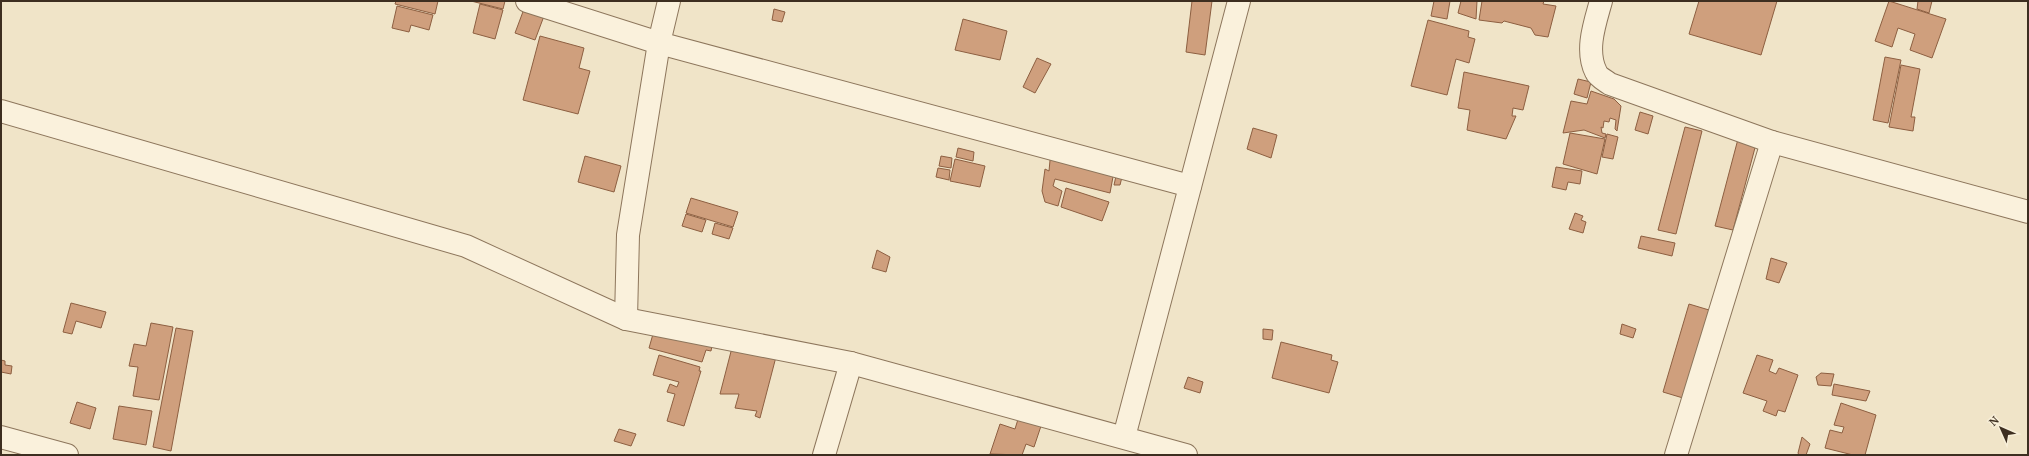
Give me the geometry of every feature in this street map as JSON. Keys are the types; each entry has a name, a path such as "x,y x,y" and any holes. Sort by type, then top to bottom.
{"street":[{"path":"527,1 659,43 1190,186"},
{"path":"626,319 628,235 659,43 669,1"},
{"path":"1124,437 1239,1"},
{"path":"1601,1 1593,31 1591,54 1596,73 1610,84 1772,142 2028,212"},
{"path":"1,111 466,246 626,319 851,363 1186,455"},
{"path":"1676,455 1772,142"},
{"path":"824,455 851,363"},
{"path":"1,437 67,455"}],"building":[{"path":"396,1 438,1 435,14 395,4"},
{"path":"471,1 505,1 503,9"},
{"path":"1192,1 1212,1 1205,55 1186,52"},
{"path":"1434,1 1450,1 1447,19 1431,16"},
{"path":"1461,1 1477,1 1476,19 1458,13"},
{"path":"1482,1 1544,1 1543,4 1556,6 1548,37 1535,35 1531,28 1504,21 1502,23 1479,20"},
{"path":"1699,1 1777,1 1761,55 1689,34"},
{"path":"1889,1 1946,19 1932,58 1910,50 1915,34 1898,28 1892,47 1875,41"},
{"path":"1918,1 1932,1 1929,13 1917,9"},
{"path":"480,4 503,10 495,39 473,33"},
{"path":"397,6 433,15 429,30 411,25 409,32 392,28"},
{"path":"524,9 544,16 535,40 515,33"},
{"path":"774,9 785,12 782,22 772,20"},
{"path":"963,19 1007,31 1000,60 955,50"},
{"path":"1428,20 1469,31 1468,37 1475,39 1469,63 1456,59 1447,95 1411,86"},
{"path":"540,36 584,48 579,68 590,71 578,114 523,100"},
{"path":"1885,57 1901,60 1888,123 1873,120"},
{"path":"1037,58 1051,64 1035,93 1023,87"},
{"path":"1901,65 1920,69 1911,117 1915,117 1913,131 1889,127"},
{"path":"1464,72 1529,86 1523,110 1513,108 1512,116 1516,116 1506,139 1467,130 1470,110 1458,108"},
{"path":"1578,79 1591,82 1587,98 1574,94"},
{"path":"1591,91 1614,99 1621,106 1617,131 1615,129 1616,120 1610,118 1609,122 1604,121 1603,128 1601,127 1602,133 1606,134 1605,138 1584,130 1563,133 1571,101 1587,104"},
{"path":"1640,112 1653,116 1648,134 1635,130"},
{"path":"1685,127 1702,131 1676,234 1658,230"},
{"path":"1253,128 1277,135 1271,158 1247,149"},
{"path":"1570,133 1605,139 1597,174 1563,164"},
{"path":"1607,134 1618,137 1613,159 1602,157"},
{"path":"1738,139 1756,144 1733,230 1715,226"},
{"path":"958,148 974,152 973,161 956,157"},
{"path":"1051,150 1115,166 1110,193 1055,179 1053,186 1062,191 1058,206 1045,202 1042,191 1045,169 1049,171"},
{"path":"585,156 621,166 614,192 578,182"},
{"path":"941,156 952,158 951,168 939,166"},
{"path":"955,159 985,166 980,187 950,181"},
{"path":"1556,167 1582,171 1580,184 1568,182 1566,190 1552,187"},
{"path":"938,168 950,170 949,180 936,177"},
{"path":"1116,176 1122,177 1120,185 1114,185"},
{"path":"1066,188 1109,202 1102,221 1061,207"},
{"path":"691,198 738,212 733,227 686,213"},
{"path":"1575,213 1583,216 1581,220 1586,222 1583,233 1569,229"},
{"path":"686,214 706,220 702,232 682,226"},
{"path":"715,223 733,228 729,239 712,234"},
{"path":"1641,236 1675,243 1672,256 1638,248"},
{"path":"877,250 890,257 886,272 872,268"},
{"path":"1771,258 1787,263 1779,283 1766,279"},
{"path":"71,303 106,312 101,328 76,321 72,334 63,332"},
{"path":"1689,304 1709,310 1683,398 1663,392"},
{"path":"151,323 173,327 159,400 133,396 138,367 129,366 134,344 146,346"},
{"path":"1622,324 1636,329 1633,338 1620,334"},
{"path":"655,327 713,341 711,351 706,350 702,362 649,348"},
{"path":"176,328 193,331 171,451 153,447"},
{"path":"1263,329 1273,330 1272,340 1263,339"},
{"path":"735,336 777,353 760,418 755,416 757,411 735,408 739,394 720,394"},
{"path":"1281,342 1332,355 1331,360 1338,362 1329,393 1272,378"},
{"path":"659,355 700,367 699,371 701,371 684,426 667,421 675,394 667,392 670,384 677,387 679,382 653,375"},
{"path":"1757,355 1773,360 1769,371 1776,374 1779,368 1798,375 1785,412 1778,410 1776,416 1763,411 1767,401 1743,393"},
{"path":"1,360 5,361 5,365 12,366 11,374 1,372"},
{"path":"1821,373 1834,374 1831,386 1818,385 1816,377"},
{"path":"1188,377 1203,382 1200,393 1184,388"},
{"path":"1834,384 1870,391 1866,401 1832,395"},
{"path":"77,402 96,408 90,429 70,423"},
{"path":"1841,403 1876,415 1865,455 1853,455 1825,448 1830,430 1842,433 1844,427 1834,425"},
{"path":"119,406 152,411 146,445 113,439"},
{"path":"1019,416 1042,423 1034,447 1026,444 1022,455 990,454 1000,424 1015,429"},
{"path":"619,429 636,434 631,446 614,441"},
{"path":"1802,437 1810,444 1806,455 1799,455 1798,453"}]}
